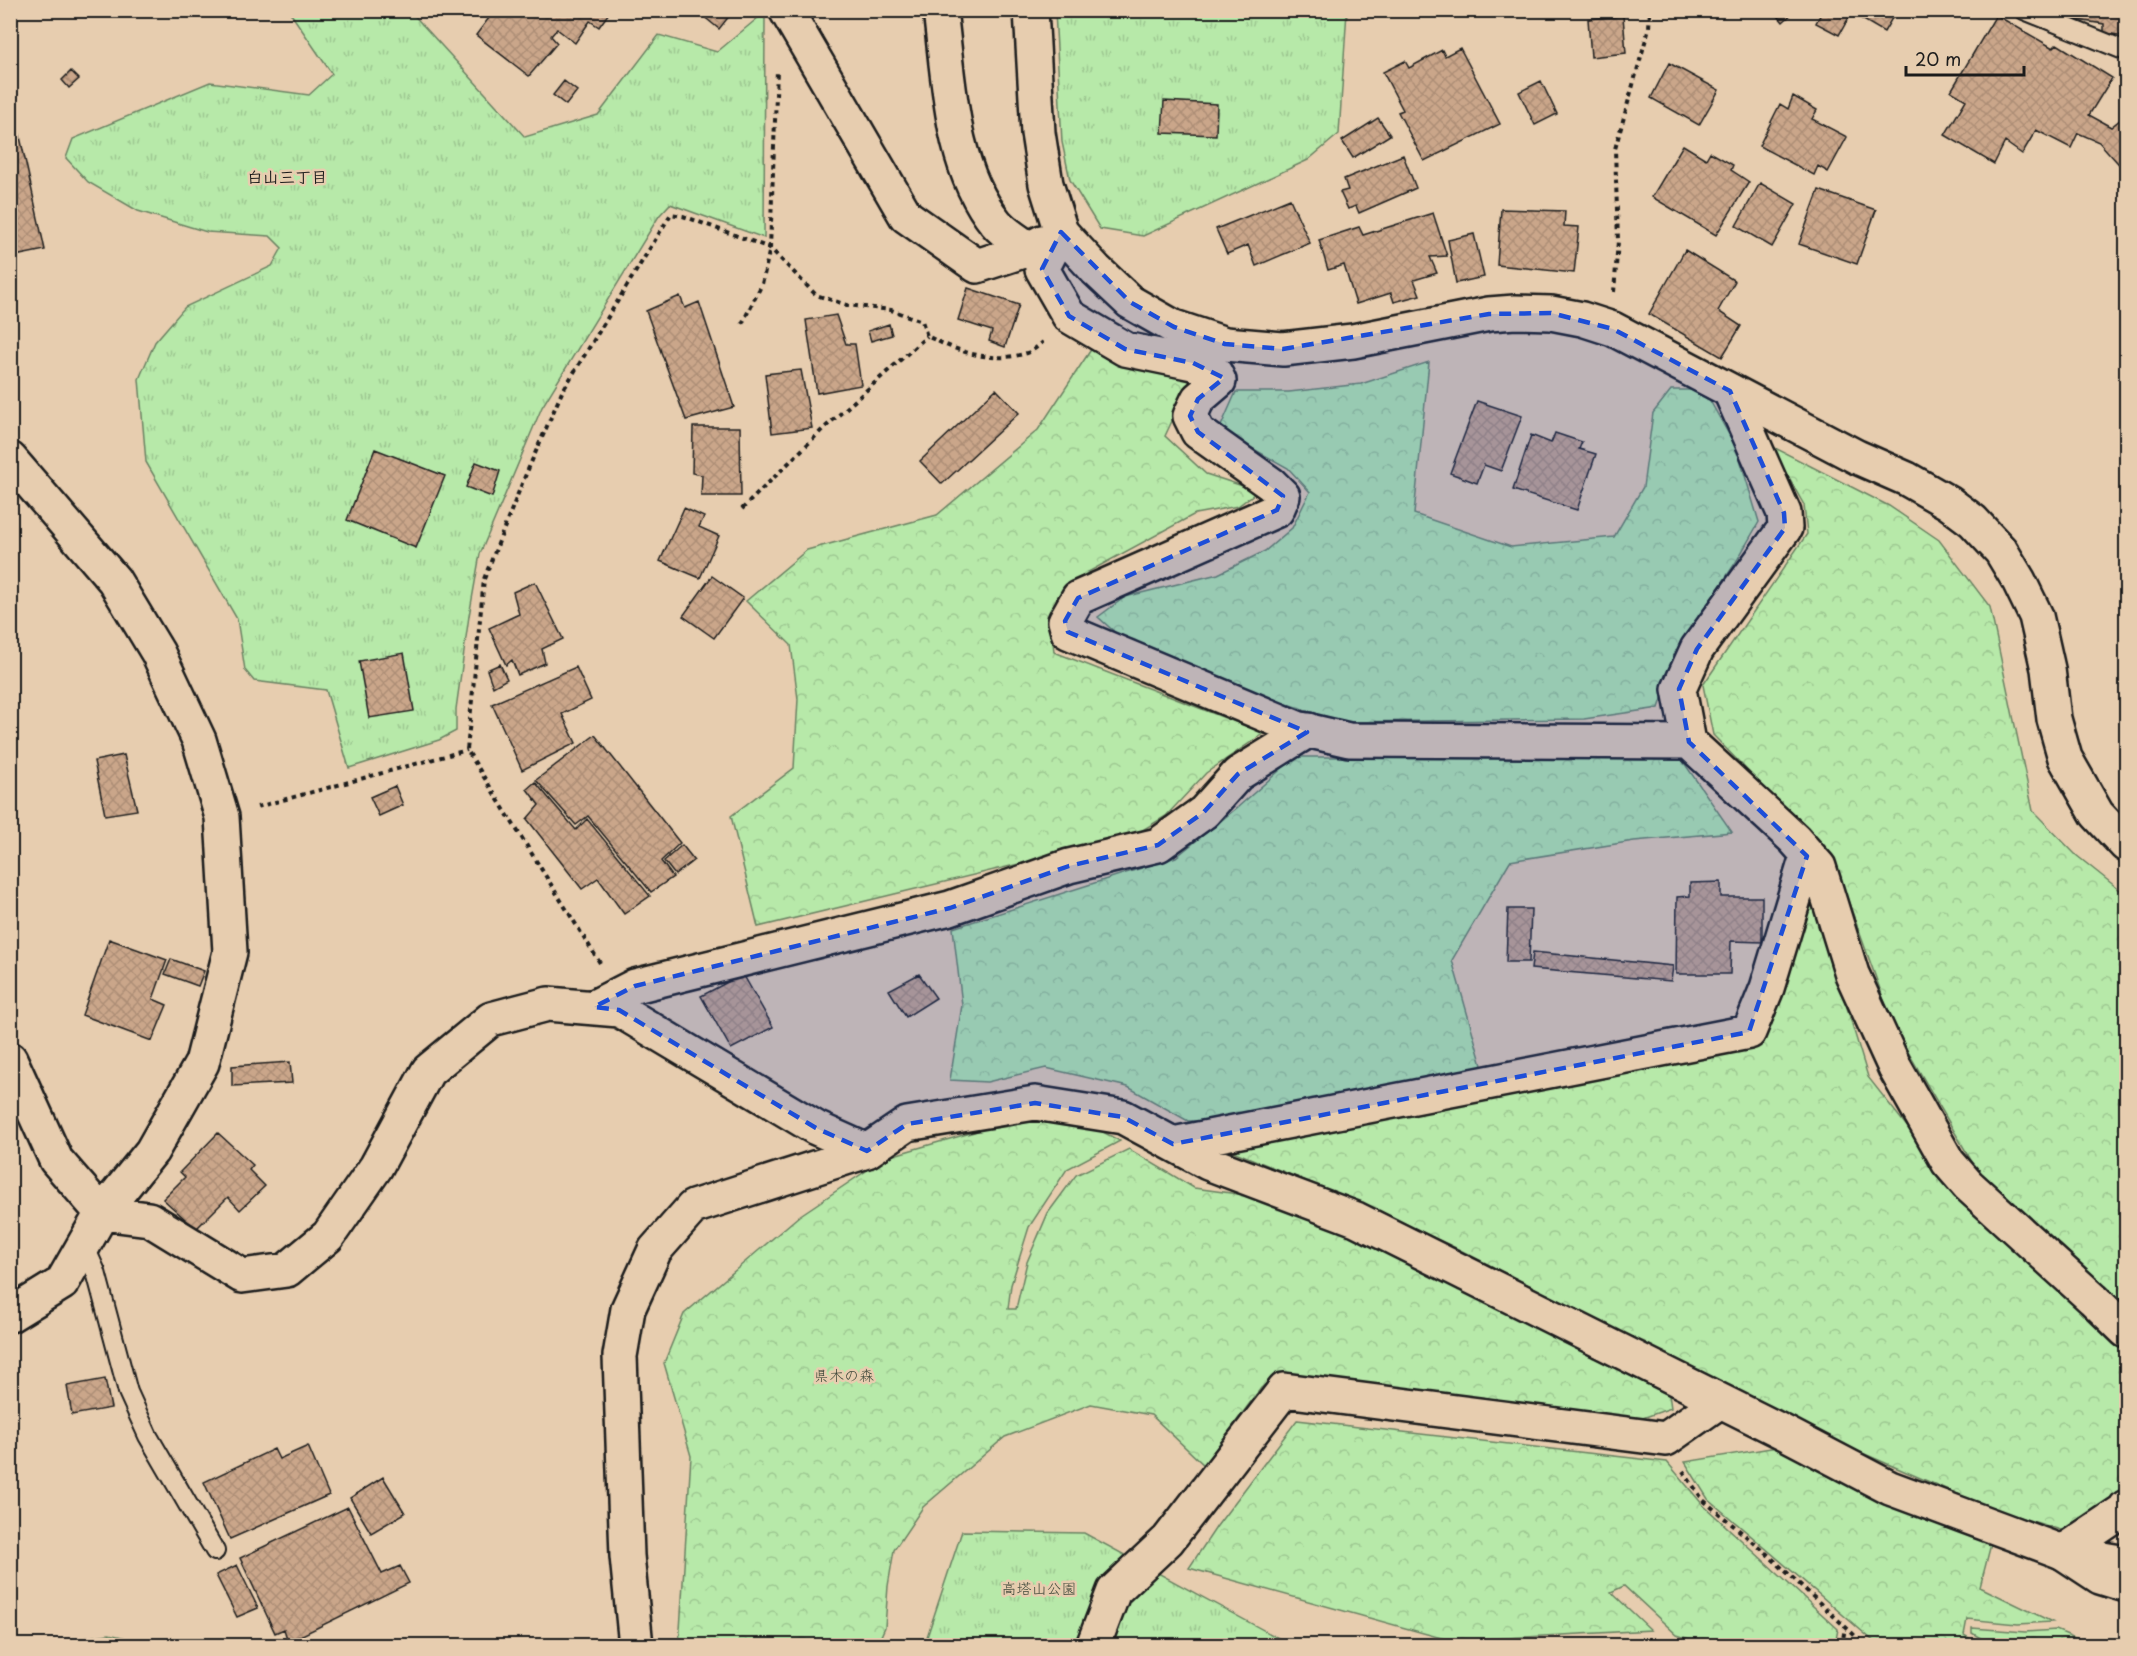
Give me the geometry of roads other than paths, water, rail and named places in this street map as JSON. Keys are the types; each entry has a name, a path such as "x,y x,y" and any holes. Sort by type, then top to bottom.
{"street":[{"path":"786,10 906,216 977,266 1029,249 1061,232"},
{"path":"940,10 957,141 972,188 997,225 1029,249"},
{"path":"1031,10 1038,133 1046,184 1061,232 1130,302 1174,327 1225,344 1283,349 1353,341 1489,314 1551,313 1582,319 1613,329 1857,457 1907,479 1949,503 1973,521 2001,551 2036,616 2048,669 2054,719 2066,758 2097,814 2127,845"},
{"path":"1061,232 1042,270 1069,316 1125,349 1193,363 1215,373 1219,381 1198,399 1190,416 1198,432 1272,484 1283,496 1277,510 1078,598 1065,621 1068,632 1297,728 1349,740 1689,742"},
{"path":"1730,391 1784,513 1785,528 1692,659 1679,690 1689,742 1794,839 1819,867 1852,974 1895,1068 1948,1162 1968,1185 2127,1331"},
{"path":"10,459 114,580 158,653 199,740 222,817 230,952 202,1063 152,1151 102,1213 62,1283 10,1315"},
{"path":"10,1059 56,1160 102,1213 149,1219 242,1276 287,1270 328,1236 376,1167 428,1071 491,1019 548,1004 607,1001 635,986 950,908 1069,866 1158,844 1204,812 1238,774 1309,730"},
{"path":"1173,1144 1749,1032 1767,988 1807,856"},
{"path":"607,1001 816,1128 867,1151"},
{"path":"636,1646 627,1556 620,1356 627,1309 655,1250 693,1208 867,1151 907,1124 1035,1103 1123,1117 1208,1163 1356,1219 1890,1488 2062,1552 2127,1563"},
{"path":"1093,1646 1114,1591 1168,1540 1284,1390 1666,1439 1720,1401"},
{"path":"2062,1552 2127,1507"},
{"path":"2062,1552 2100,1577 2127,1585"}],"lane":[{"path":"2024,10 2127,51"},
{"path":"84,1245 96,1272 128,1392 148,1436 215,1551"}],"district":[{"name":"白山三丁目","path":"287,177"}],"park label":[{"name":"県木の森","path":"844,1376"},
{"name":"高塔山公園","path":"1039,1589"}]}
